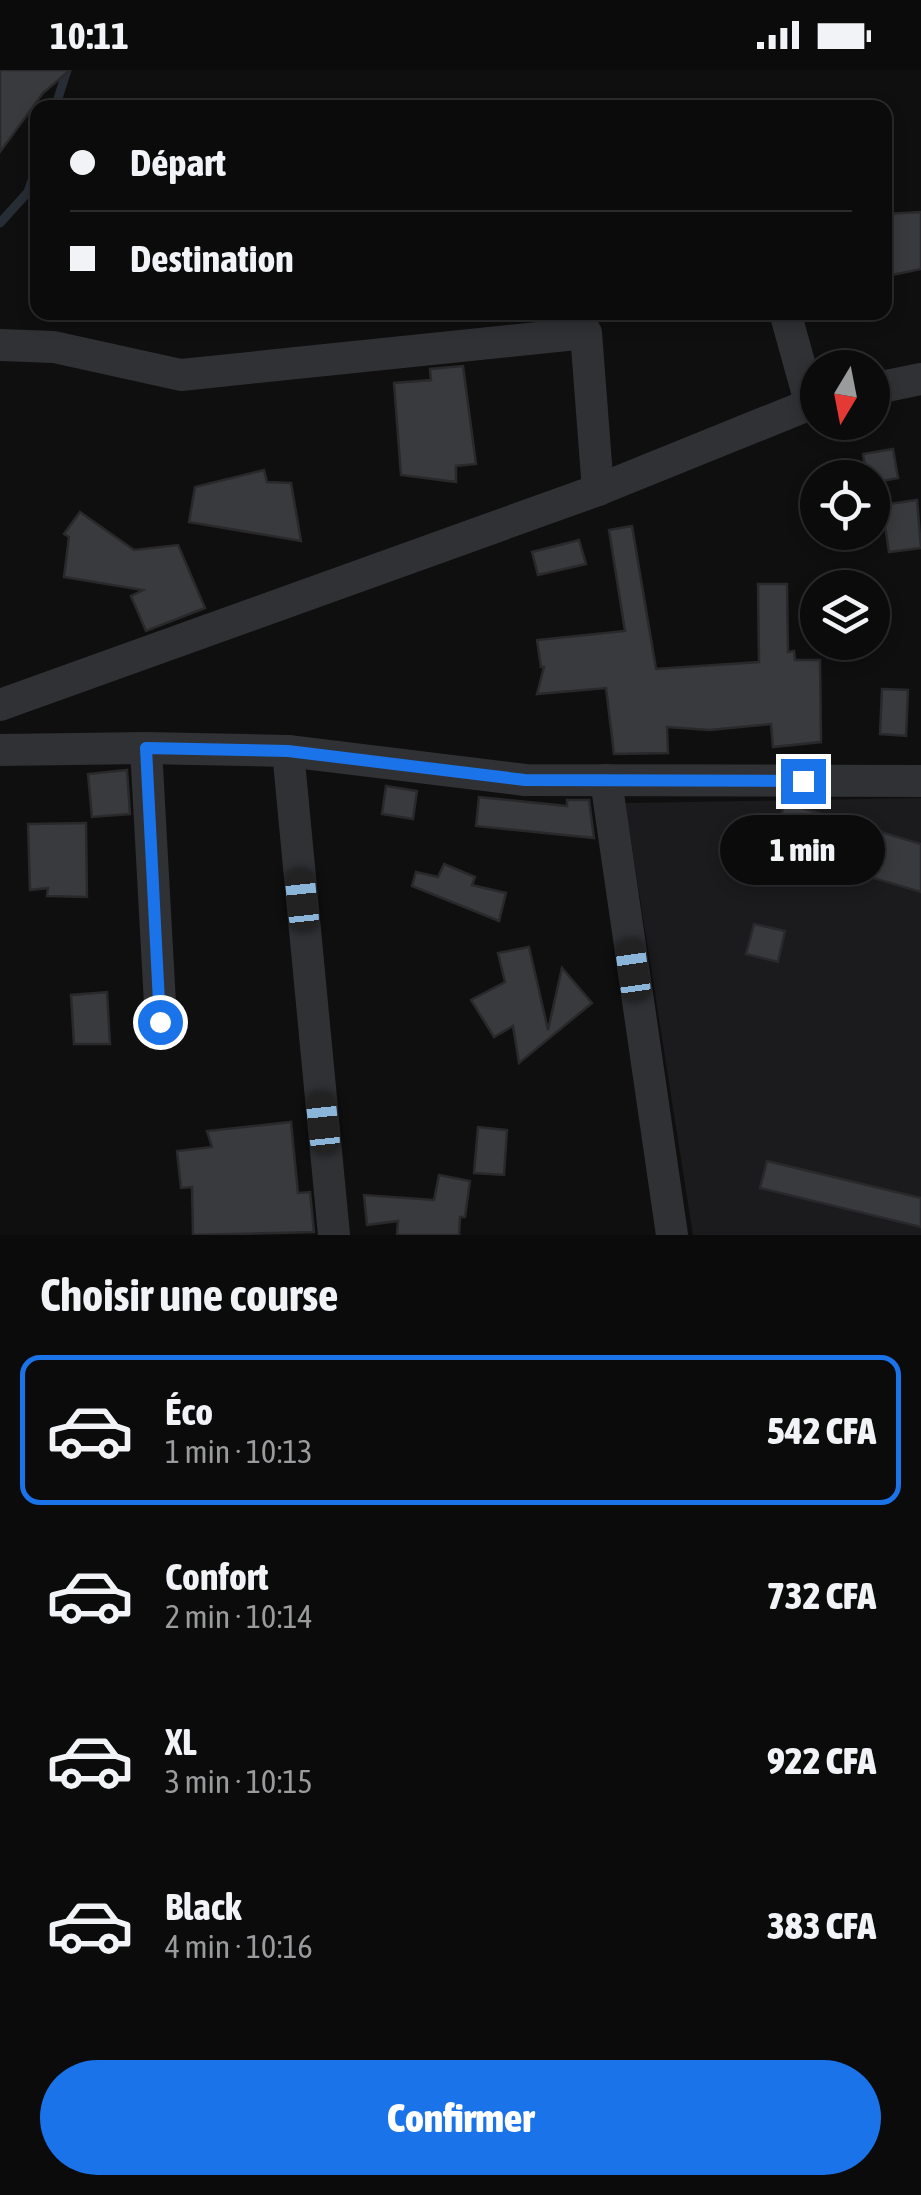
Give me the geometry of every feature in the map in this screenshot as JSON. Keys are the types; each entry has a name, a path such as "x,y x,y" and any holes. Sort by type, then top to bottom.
{"street":[{"path":"788,320 800,359"},
{"path":"0,345 54,347 181,375 586,333 598,490"},
{"path":"890,385 921,379"},
{"path":"0,705 598,490 800,408"},
{"path":"146,748 160,1022"},
{"path":"0,750 288,751 525,780 921,781"},
{"path":"288,751 334,1235"},
{"path":"606,780 672,1235"}],"shaded area":[{"path":"921,798 921,1235 693,1235 625,803"}],"building":[{"path":"0,70 70,70 38,100 30,100 30,111 0,152"},
{"path":"921,212 921,269 892,275 892,214"},
{"path":"463,366 476,464 456,466 456,482 401,475 394,383 431,380 430,369"},
{"path":"893,449 898,478 890,480 890,460 864,460 863,454"},
{"path":"264,470 267,482 291,483 301,541 189,522 195,487"},
{"path":"917,500 921,548 889,552 890,504"},
{"path":"80,512 134,550 178,545 205,608 146,631 131,596 143,590 64,577 69,537 64,534"},
{"path":"632,526 656,669 759,662 758,584 787,584 788,652 794,651 795,660 820,660 821,742 773,747 771,724 710,730 667,727 668,753 614,754 606,688 537,694 544,667 537,640 625,631 609,530"},
{"path":"579,540 586,564 538,575 532,552"},
{"path":"882,689 908,690 906,736 880,734"},
{"path":"127,770 130,814 92,817 88,774"},
{"path":"386,786 417,791 413,819 382,814"},
{"path":"479,797 567,806 567,800 589,800 594,838 476,826"},
{"path":"785,803 921,844 921,892 771,848"},
{"path":"86,823 87,897 47,896 48,888 30,890 28,824"},
{"path":"444,864 475,877 472,885 506,893 499,921 412,886 416,872 438,877"},
{"path":"754,924 785,931 778,962 746,954"},
{"path":"529,947 548,1030 562,968 592,1003 519,1063 513,1026 494,1037 471,1000 505,982 498,953"},
{"path":"107,992 110,1044 74,1044 71,995"},
{"path":"291,1122 298,1193 310,1192 314,1232 193,1235 192,1187 181,1188 177,1151 212,1147 207,1131"},
{"path":"478,1127 507,1130 504,1175 474,1173"},
{"path":"767,1161 921,1198 921,1227 760,1188"},
{"path":"439,1175 470,1181 459,1235 397,1235 398,1221 367,1225 364,1195 434,1200"}],"waterway":[{"path":"58,100 67,70"},
{"path":"0,223 30,186"}],"route":[{"path":"160,1022 146,748 288,751 525,780 803,781"}]}
